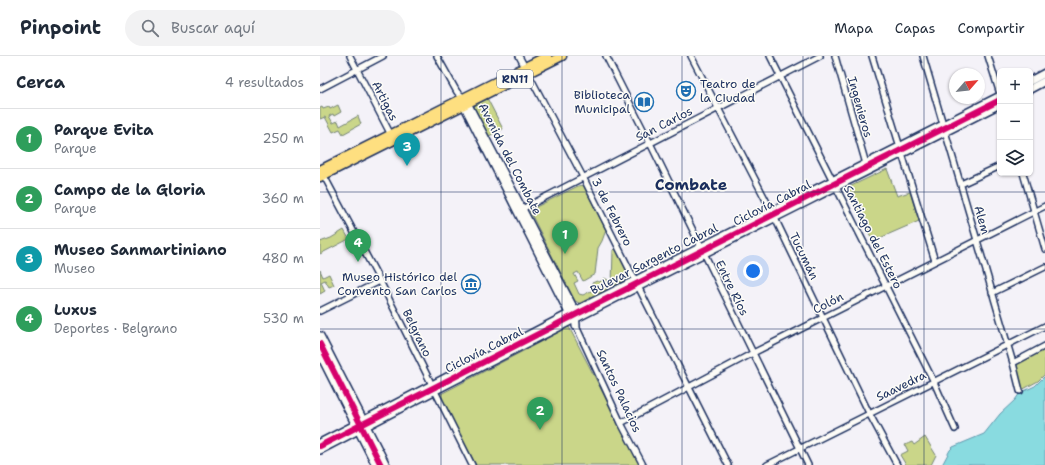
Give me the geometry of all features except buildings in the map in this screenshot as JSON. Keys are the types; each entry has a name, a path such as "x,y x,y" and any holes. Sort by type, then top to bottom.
{"main road":[{"name":"RN11","path":"526,70 547,56"},
{"name":"RN11","path":"321,172 526,70 562,56"},
{"path":"1033,79 1045,73"},
{"path":"1033,87 1045,81"},
{"name":"Bulevar Sargento Cabral","path":"945,128 997,97"},
{"name":"RN11","path":"321,172 391,135 464,101"},
{"name":"Avenida del Combate","path":"464,101 574,318"},
{"name":"Bulevar Sargento Cabral","path":"320,450 365,423 574,318 637,284 945,128 997,105"},
{"name":"Bulevar Sargento Cabral","path":"835,184 866,164 901,150"},
{"path":"320,336 386,465"},
{"path":"320,354 376,465"},
{"name":"Bulevar Sargento Cabral","path":"320,443 358,427"}],"street":[{"name":"Artigas","path":"350,56 391,135"},
{"path":"320,89 383,56"},
{"path":"437,56 457,92 464,101"},
{"name":"3 de Febrero","path":"519,56 583,177 728,465"},
{"name":"Entre Ríos","path":"606,56 808,465"},
{"name":"Tucumán","path":"691,56 774,215 869,413 897,465"},
{"name":"Santiago del Estero","path":"770,56 934,382 955,429"},
{"name":"San Carlos","path":"520,210 820,56"},
{"name":"Ingenieros","path":"835,56 866,164"},
{"path":"872,56 935,261"},
{"name":"Alem","path":"923,56 1020,391"},
{"path":"988,56 997,85"},
{"path":"961,184 997,167"},
{"name":"Belgrano","path":"321,172 380,281 472,465"},
{"path":"1024,176 1045,249"},
{"name":"Colón","path":"621,423 885,285 1045,206"},
{"path":"992,293 1045,267"},
{"path":"320,311 380,281"},
{"name":"Santos Palacios","path":"574,318 621,423 643,465"},
{"name":"Saavedra","path":"767,465 1045,326"},
{"path":"1013,363 1045,346"}],"green space":[{"path":"487,98 503,129 489,136 474,107 476,104"},
{"path":"338,105 341,112 334,116 333,114 329,116 333,123 338,121 340,126 358,116 361,124 343,134 340,129 333,132 325,117 320,119 320,108 322,107 323,109 329,107 330,109"},
{"path":"887,169 897,196 910,192 919,221 873,241 847,188"},
{"path":"583,185 606,230 598,248 595,274 583,281 578,272 574,274 578,281 574,283 579,294 583,295 595,289 592,283 597,281 600,282 604,278 608,280 607,290 605,293 581,304 575,301 530,210 578,186"},
{"path":"344,230 349,239 320,254 320,242 331,238"},
{"path":"615,248 630,275 629,280 613,287 613,250"},
{"path":"320,270 323,277 329,274 334,285 329,287 325,280 321,282 325,291 320,294"},
{"path":"569,327 640,465 476,465 439,395"},
{"path":"1045,346 1045,374 1038,381 1020,391 1013,363"},
{"path":"925,437 936,455 931,465 906,465 900,455 908,451 905,445 912,442 914,445"}],"water":[{"path":"1045,376 1045,465 942,465 953,447 984,434 1020,393 1035,386"}],"cycle path":[{"name":"Ciclovía Cabral","path":"320,446 997,102"},
{"path":"320,344 381,465"}],"place":[{"name":"Teatro de la Ciudad","path":"686,91"},
{"name":"Biblioteca Municipal","path":"644,102"},
{"name":"Museo Sanmartiniano","path":"407,166"},
{"name":"Parque Evita","path":"565,254"},
{"name":"Luxus","path":"358,262"},
{"name":"Museo Histórico del Convento San Carlos","path":"471,284"},
{"name":"Campo de la Gloria","path":"540,430"}],"district":[{"name":"Combate","path":"691,184"}]}
